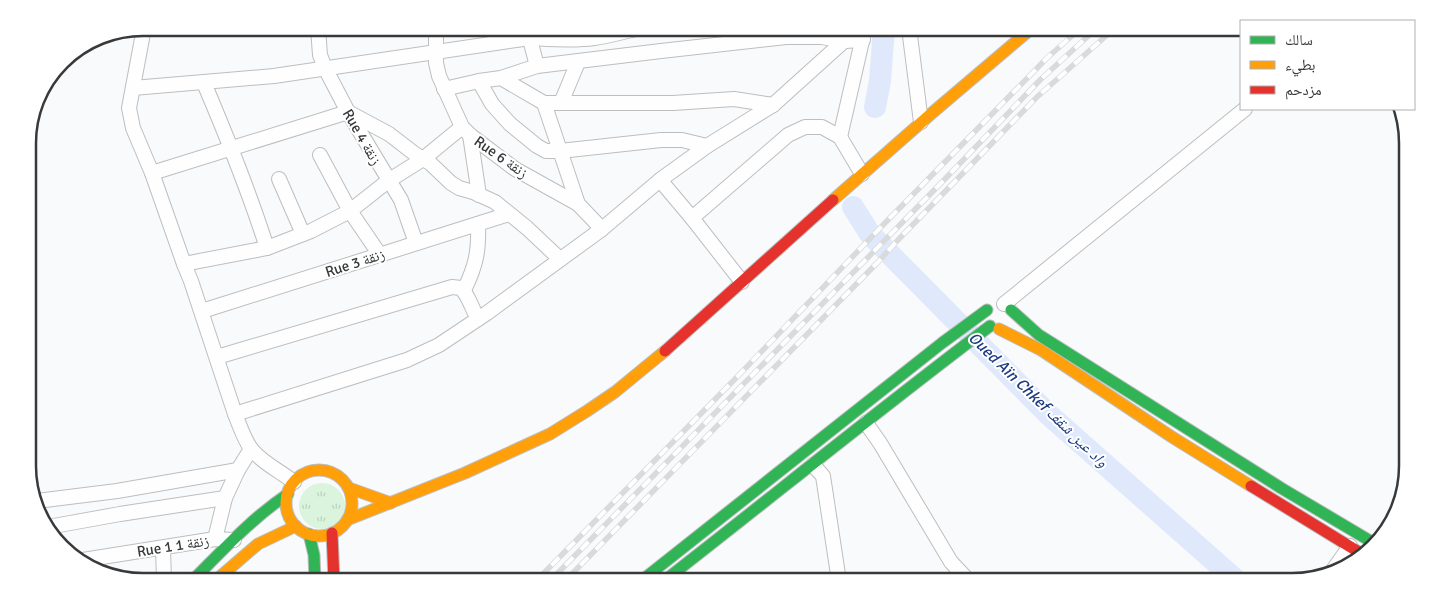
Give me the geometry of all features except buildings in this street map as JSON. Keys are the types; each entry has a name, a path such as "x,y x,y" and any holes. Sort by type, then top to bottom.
{"main road":[{"path":"347,520 441,484 535,442 560,428 626,383 669,348 921,122 1023,36"},
{"path":"651,573 994,304 1007,307 1039,335 1281,488 1368,540"},
{"path":"674,573 952,354 980,334 995,328 1005,328 1010,323 1012,317 1007,307"},
{"path":"988,310 986,319 995,328 1040,350 1172,437 1357,551"},
{"path":"201,573 253,520 306,473 321,470 339,476 349,488 351,494 352,508 347,520 332,533 309,534 301,530 296,526 288,513 286,505 291,488"},
{"path":"349,488 391,504"},
{"path":"226,573 258,544 296,526"},
{"path":"332,533 334,573"},
{"path":"309,534 314,555 315,573"}],"street":[{"path":"143,36 129,108 134,128 202,311 235,414 251,449 274,469 291,488"},
{"name":"Rue 4 زنقة","path":"319,36 320,55 325,68 348,112 401,200 416,243"},
{"name":"Rue 6 زنقة","path":"436,36 436,63 439,76 466,131 515,169 578,204 602,229"},
{"path":"133,88 274,76 436,52 513,36"},
{"path":"529,36 537,66"},
{"path":"546,36 571,40 607,36"},
{"path":"235,414 407,360 439,345 602,229 660,180 708,146 773,105 844,41 858,36"},
{"path":"840,137 864,36"},
{"path":"910,36 921,122"},
{"path":"444,89 500,78 537,66 661,51 786,37 822,37 844,41"},
{"path":"561,104 578,62"},
{"path":"500,78 544,103 673,103 734,99 773,105"},
{"path":"479,81 492,104 510,124 546,151 661,140 682,140 708,146"},
{"path":"204,83 232,148 267,248"},
{"path":"544,103 578,204"},
{"path":"1007,307 1244,110"},
{"path":"152,174 348,112 389,134 459,188 495,202 527,228 560,259"},
{"path":"692,218 788,135 805,127 822,127 840,137 862,174"},
{"path":"184,264 267,248 303,234 350,211 388,180 466,131 479,195"},
{"path":"320,155 350,211 380,255"},
{"path":"279,178 303,234"},
{"path":"660,180 742,282"},
{"name":"Rue 3 زنقة","path":"202,311 509,214"},
{"path":"464,290 478,254 478,224"},
{"path":"217,357 452,287 461,288 466,292 478,319"},
{"path":"866,423 880,443 951,562 961,573"},
{"path":"215,538 225,498 238,470 251,449"},
{"path":"813,465 823,476 837,573"},
{"path":"42,500 117,491 238,470"},
{"path":"117,491 120,514"},
{"path":"55,527 120,514 225,498"},
{"name":"Rue 1 زنقة 1","path":"91,559 215,538 234,540"},
{"path":"1339,561 1350,546"},
{"path":"163,548 164,573"}],"green space":[{"path":"317,483 327,483 341,493 345,506 341,519 335,525 327,529 317,529 303,519 299,511 299,501 309,487"}],"waterway":[{"name":"Oued Aïn Chkef واد عين شقف","path":"875,107 880,81 883,36"},
{"name":"Oued Aïn Chkef واد عين شقف","path":"853,207 870,234 1048,414 1228,573"}],"railway":[{"path":"544,573 1048,57 1072,36"},
{"path":"558,573 1040,80 1088,36"},
{"path":"573,573 1037,97 1106,36"}],"traffic: fast":[{"path":"651,573 942,343 987,310"},
{"path":"1011,310 1039,335 1281,488 1368,540"},
{"path":"674,573 990,326"},
{"path":"200,573 250,524 288,494"},
{"path":"309,534 314,555 315,573"}],"traffic: slow":[{"path":"833,200 1023,36"},
{"path":"999,329 1041,350 1172,437 1251,486"},
{"path":"347,520 465,473 550,434 615,392 665,351"},
{"path":"319,470 332,473 342,480 349,490 352,503 349,516 342,526 332,533 319,536 306,533 296,526 289,516 286,503 289,490 296,480 306,473 319,470"},
{"path":"349,488 391,503"},
{"path":"224,573 258,544 296,526"}],"traffic: jam":[{"path":"665,351 833,200"},
{"path":"1251,486 1357,551"},
{"path":"332,533 334,573"}]}
